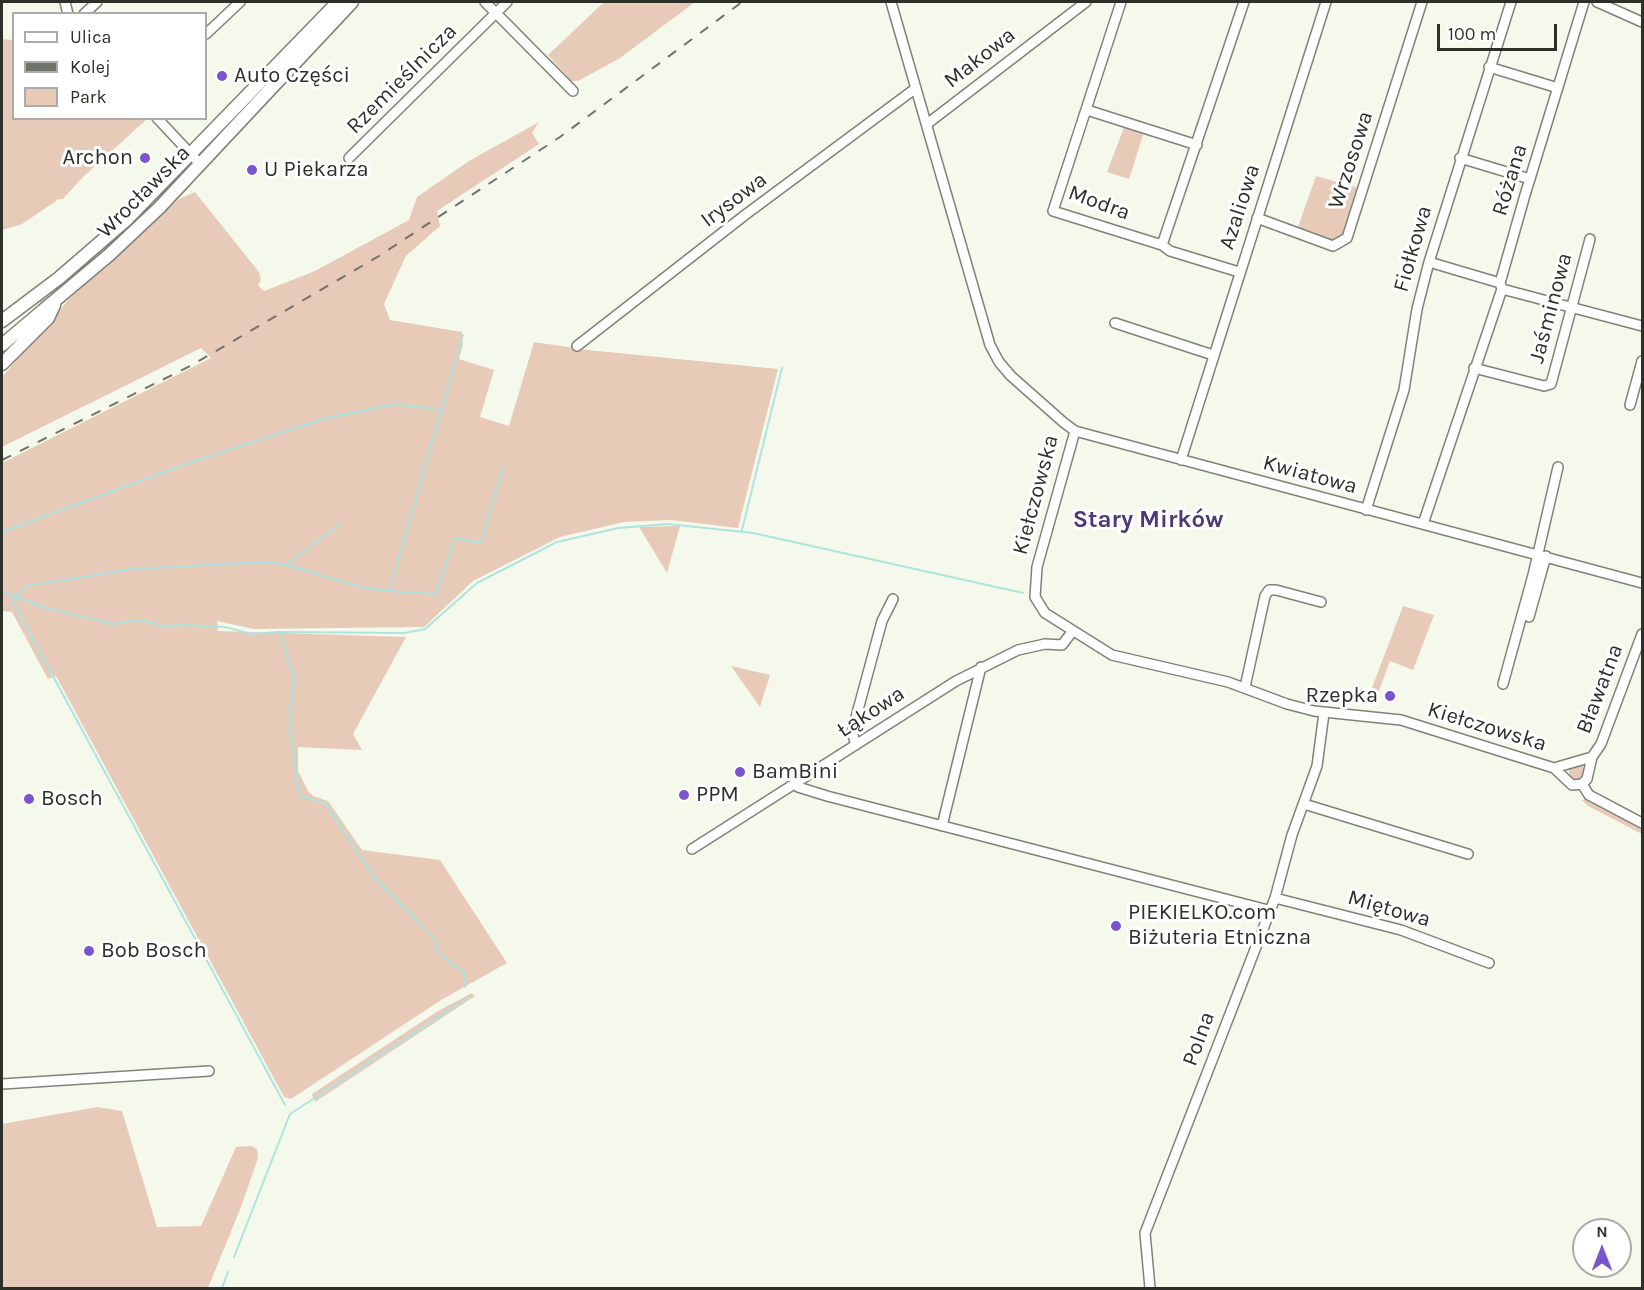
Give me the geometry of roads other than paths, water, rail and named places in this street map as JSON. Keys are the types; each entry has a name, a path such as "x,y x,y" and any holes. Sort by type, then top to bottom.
{"main road":[{"name":"Wrocławska","path":"2,321 52,283 126,220 338,2"},
{"name":"Wrocławska","path":"26,324 128,238 201,165 251,108 352,2"},
{"name":"Wrocławska","path":"26,324 37,302 52,283"},
{"path":"2,364 48,318 56,300"},
{"path":"2,310 19,308"},
{"path":"2,321 26,324"},
{"path":"13,353 21,340 26,324"},
{"path":"2,345 26,324"}],"street":[{"path":"207,33 240,2"},
{"path":"485,2 573,91"},
{"name":"Rzemieślnicza","path":"349,158 507,2"},
{"name":"Kiełczowska","path":"891,2 996,357 1011,376 1075,431 1034,587 1041,610 1072,632 1122,658 1245,687 1287,704 1324,713 1401,720 1554,768 1590,795 1642,823"},
{"name":"Makowa","path":"927,124 1086,2"},
{"name":"Modra","path":"1121,2 1053,211 1162,245"},
{"path":"1162,245 1244,2"},
{"name":"Azaliowa","path":"1162,245 1170,251 1239,272 1326,2"},
{"name":"Wrzosowa","path":"1257,218 1333,246 1347,238 1422,2"},
{"name":"Fiołkowa","path":"1366,510 1404,390 1416,309 1429,262 1510,2"},
{"name":"Różana","path":"1423,524 1501,286 1530,179 1584,2"},
{"path":"1597,2 1642,22"},
{"path":"1489,67 1558,88"},
{"name":"Irysowa","path":"577,346 745,215 916,88"},
{"path":"1087,110 1197,145"},
{"path":"159,120 201,165"},
{"path":"1460,158 1530,179"},
{"name":"Jaśminowa","path":"1474,368 1549,385 1590,239"},
{"path":"1429,262 1501,286 1642,326"},
{"path":"1181,460 1239,272"},
{"path":"1115,323 1213,355"},
{"path":"1630,405 1642,361"},
{"name":"Kwiatowa","path":"1075,431 1642,583"},
{"path":"1529,617 1558,466"},
{"path":"1503,684 1533,575 1541,555"},
{"path":"1245,687 1265,596 1269,590 1321,602"},
{"path":"856,745 852,732 882,621 893,599"},
{"name":"Łąkowa","path":"692,849 981,667 1031,646 1062,645 1072,632"},
{"name":"Bławatna","path":"1577,784 1587,779 1592,757 1601,744 1642,634"},
{"path":"942,826 981,667"},
{"name":"Polna","path":"1150,1288 1146,1233 1268,910 1275,898 1317,766 1324,713"},
{"name":"Bławatna","path":"1554,768 1592,757"},
{"path":"795,783 806,790 1268,910"},
{"path":"1304,804 1468,854"},
{"name":"Miętowa","path":"1275,898 1401,930 1489,963"},
{"path":"2,1084 209,1071"}],"waterway":[{"path":"2,591 15,597 27,586 132,569 262,562 283,564 364,588 389,591 463,335"},
{"path":"742,530 782,368"},
{"path":"2,532 183,465 326,418 396,404 440,410"},
{"path":"389,591 435,594 455,538 481,543 503,467"},
{"path":"286,565 340,524"},
{"path":"285,1105 14,604 15,597 46,608 112,624 140,620 164,626 225,627 251,634 279,632 405,633 425,629 477,583 557,542 618,528 668,524 753,533 1023,593"},
{"path":"280,633 294,678 290,721 297,783 301,796 326,804 374,877 435,939 437,951 464,973 465,987"},
{"path":"234,1257 290,1114 469,997"},
{"path":"222,1288 228,1272"}],"railway":[{"path":"2,460 192,365 379,256 560,137 742,2"}],"place":[{"name":"Auto Części","path":"222,76"},
{"name":"Archon","path":"145,158"},
{"name":"U Piekarza","path":"252,170"},
{"name":"Rzepka","path":"1390,696"},
{"name":"BamBini","path":"740,772"},
{"name":"PPM","path":"684,795"},
{"name":"Bosch","path":"29,799"},
{"name":"PIEKIELKO.com Biżuteria Etniczna","path":"1116,926"},
{"name":"Bob Bosch","path":"89,951"}],"district":[{"name":"Stary Mirków","path":"1148,520"}]}
